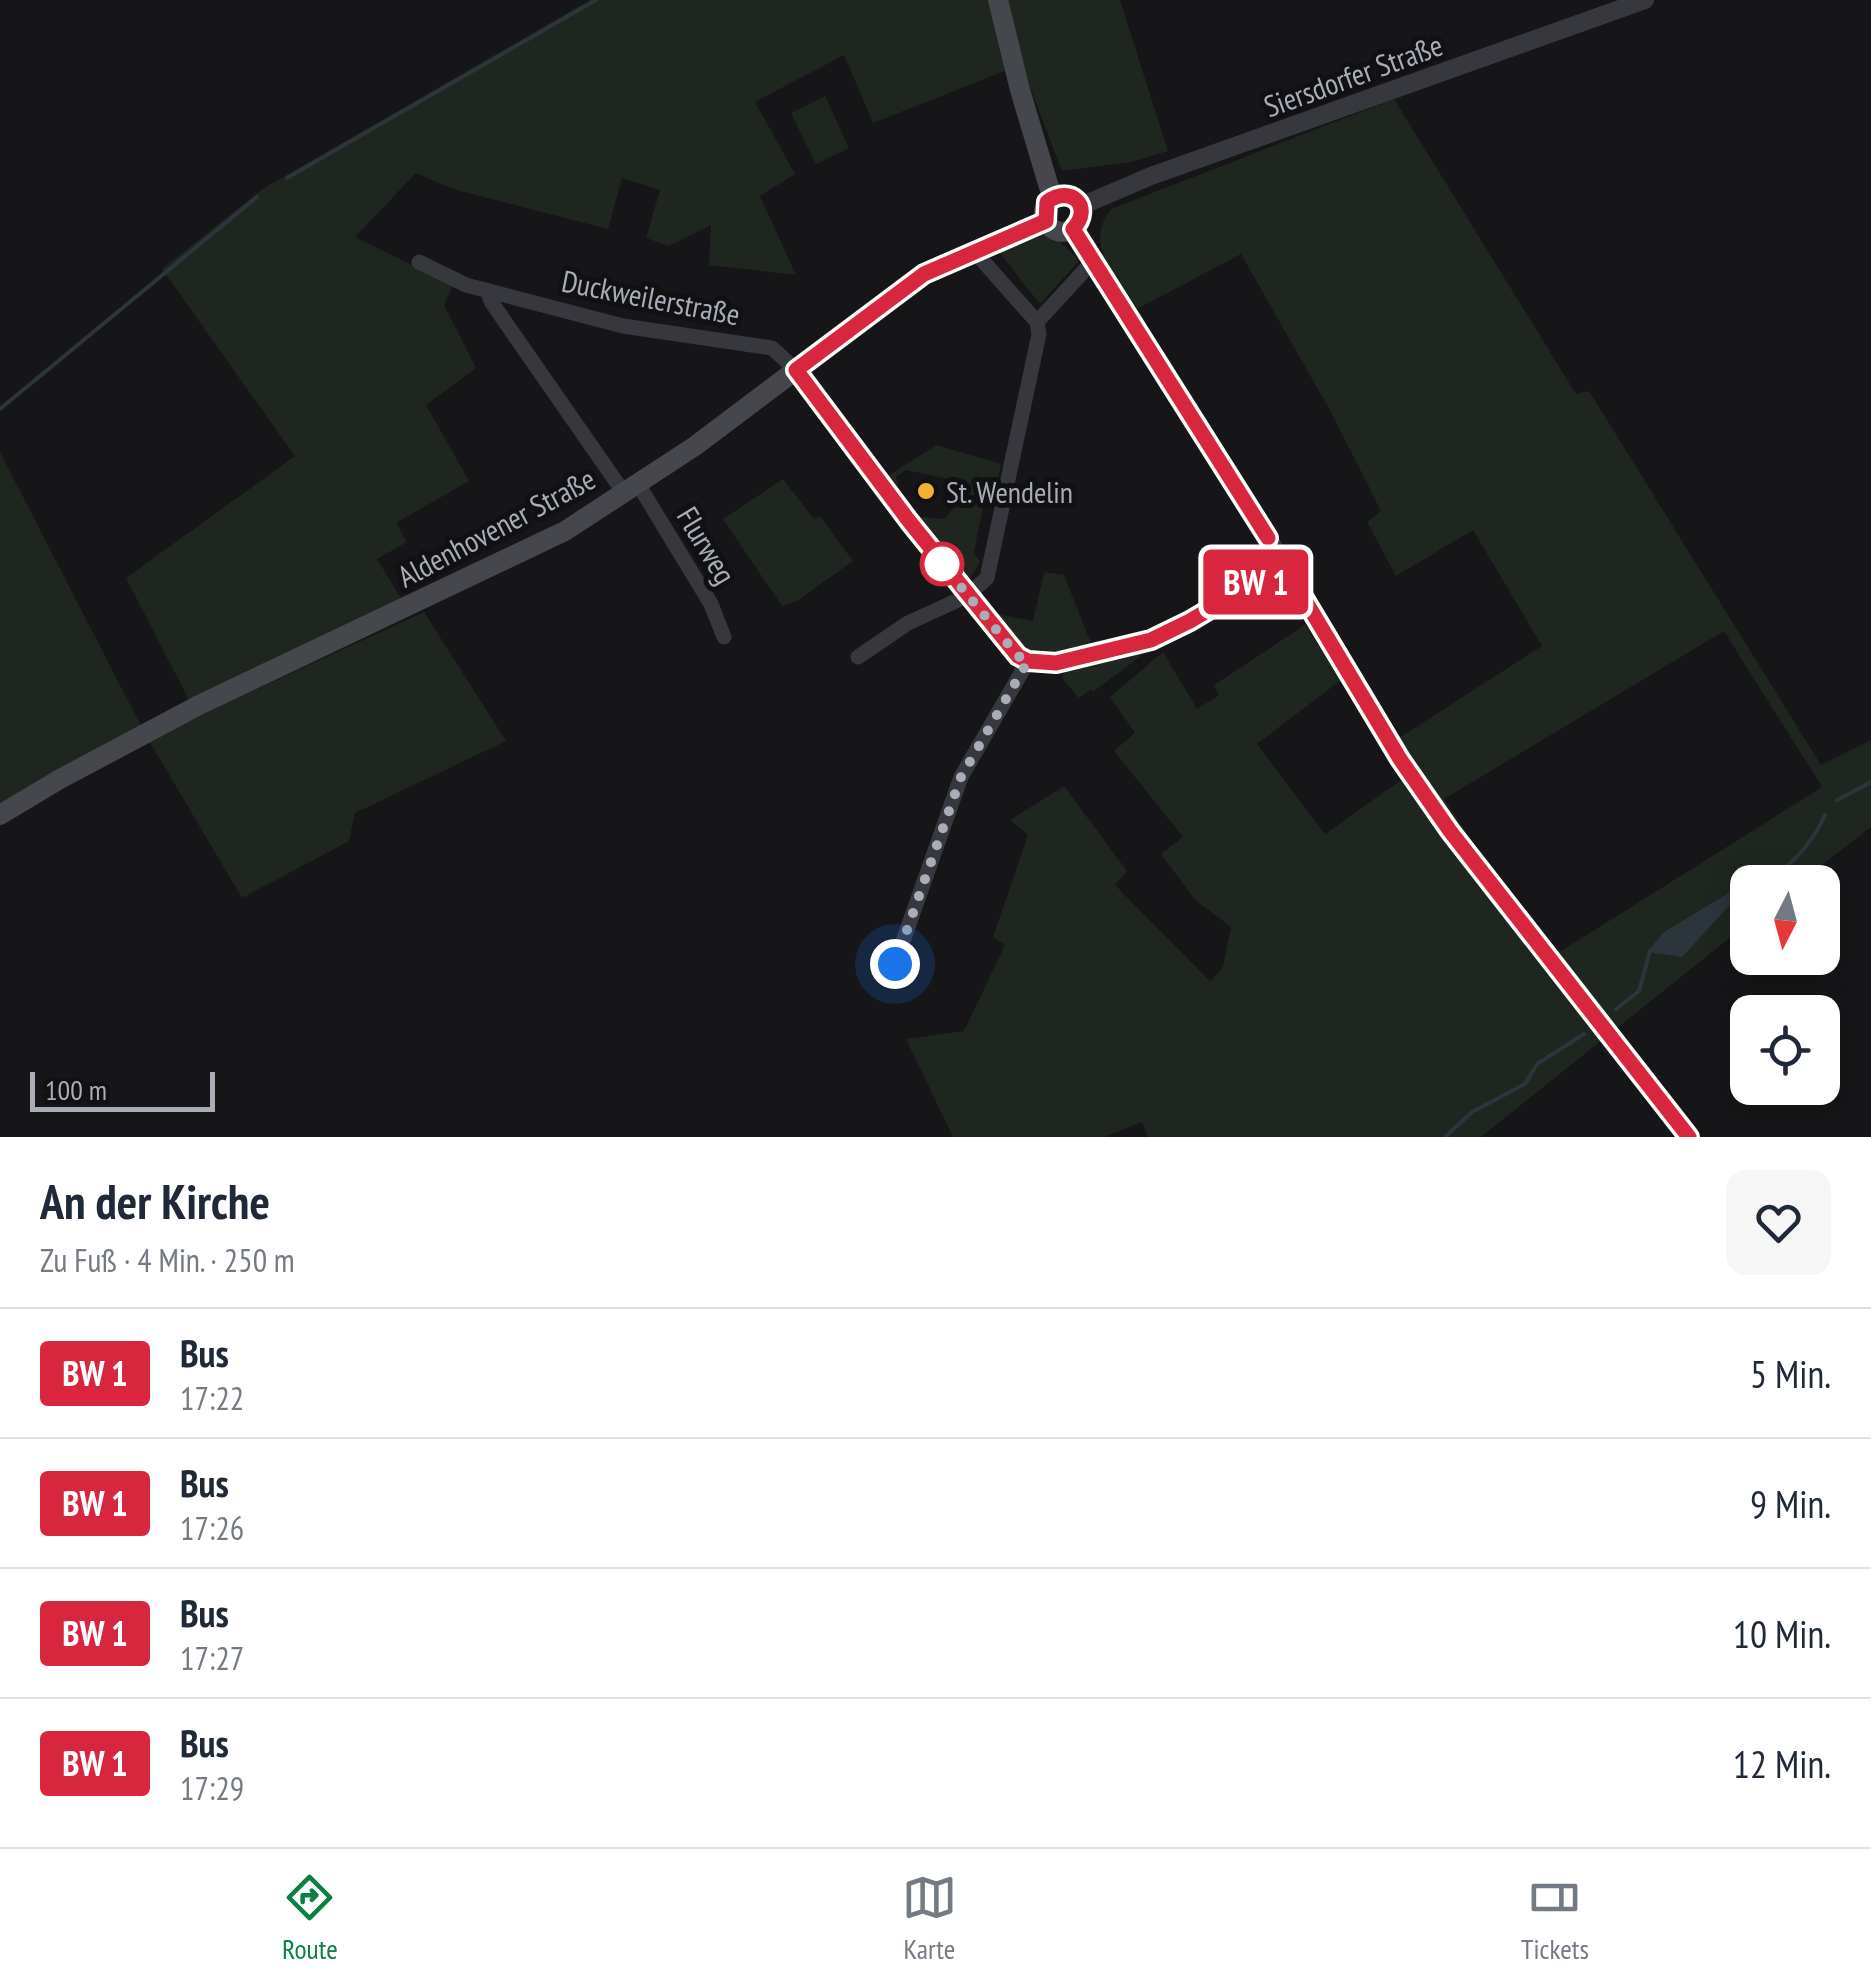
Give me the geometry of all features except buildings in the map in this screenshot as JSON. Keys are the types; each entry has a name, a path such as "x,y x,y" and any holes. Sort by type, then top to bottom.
{"main road":[{"path":"998,0 1052,197"},
{"path":"1069,195 1081,206 1080,221 1073,229 1058,231 1046,221 1044,208 1052,197 1069,195"},
{"name":"Aldenhovener Straße","path":"0,816 60,778 200,705 564,531 695,446 924,274 1046,221"}],"street":[{"name":"Siersdorfer Straße","path":"1081,206 1151,176 1645,0"},
{"path":"1073,229 1284,565 1400,759 1450,831 1689,1137"},
{"path":"858,657 908,624 967,596 987,578 1039,334 1038,322 982,260 978,248"},
{"path":"1038,322 1094,260"},
{"name":"Duckweilerstraße","path":"418,262 466,286 623,326 772,348 796,370"},
{"path":"487,290 492,303 631,488"},
{"path":"796,370 967,596 1018,656 1028,661 1056,663 1151,640 1284,565"},
{"name":"Flurweg","path":"631,488 711,604 724,637"},
{"path":"884,973 895,964 961,777 1028,661"}],"shaded area":[{"path":"590,0 991,0 1007,70 873,123 844,55 755,102 795,174 760,196 796,275 709,265 711,225 669,246 646,238 660,190 622,178 608,229 453,189 416,173 355,237 453,285 444,305 476,368 426,405 469,481 396,523 407,542 377,559 402,600 189,700 126,578 295,456 162,269 264,188"},
{"path":"1007,0 1120,0 1168,151 1131,162 1062,171 1023,69"},
{"path":"825,96 849,148 816,164 791,113"},
{"path":"1394,99 1576,394 1589,391 1821,765 1871,740 1871,827 1822,865 1730,865 1730,938 1481,1137 1148,1137 1142,1122 1105,1137 953,1137 906,1039 964,1031 1005,945 993,937 1028,835 1010,820 1064,786 1127,871 1115,885 1210,981 1223,967 1231,927 1195,900 1161,854 1183,837 1114,751 1135,733 1110,697 1163,652 1197,709 1219,695 1214,685 1305,625 1341,680 1257,744 1325,834 1417,769 1399,738 1542,646 1473,530 1396,576 1367,522 1381,511 1332,414 1241,254 1137,309 1101,248 1103,223 1111,209","holes":["1724,631 1822,787 1558,953 1444,799"]},
{"path":"1042,235 1059,241 1080,260 1040,304 998,251"},
{"path":"936,445 1001,464 997,483 986,490 974,552 980,562 971,577 964,577 916,521 921,517 944,519 958,503 946,497 948,479 906,470 896,477 899,489 895,491 885,478"},
{"path":"0,452 141,726 0,807"},
{"path":"783,479 814,519 820,516 853,561 797,601 782,606 723,519"},
{"path":"1044,572 1064,575 1092,646 1057,654 1034,652 1015,639 991,613 1033,621"},
{"path":"424,612 506,741 355,813 349,841 242,898 148,739"},
{"path":"1153,647 1093,692 1091,689 1079,698 1062,678 1066,668"},
{"path":"1730,892 1730,905 1682,957 1647,952 1664,932"}],"waterway":[{"path":"287,178 596,0"},
{"path":"0,409 257,197"},
{"path":"1837,800 1871,782"},
{"path":"1788,865 1800,854 1825,815"},
{"path":"1616,1009 1639,991 1650,951"},
{"path":"1445,1137 1472,1112 1525,1084 1537,1064 1584,1034"}],"bus line":[{"path":"1268,538 1073,229 1082,211 1069,195 1060,194 1047,202 1046,221 924,274 796,370 967,596 1018,656 1028,661 1056,663 1151,640 1284,565 1400,759 1450,831 1689,1137"}],"place":[{"name":"St. Wendelin","path":"926,491"}],"route":[{"path":"895,964 961,777 1028,661 1018,656 942,564"}]}
